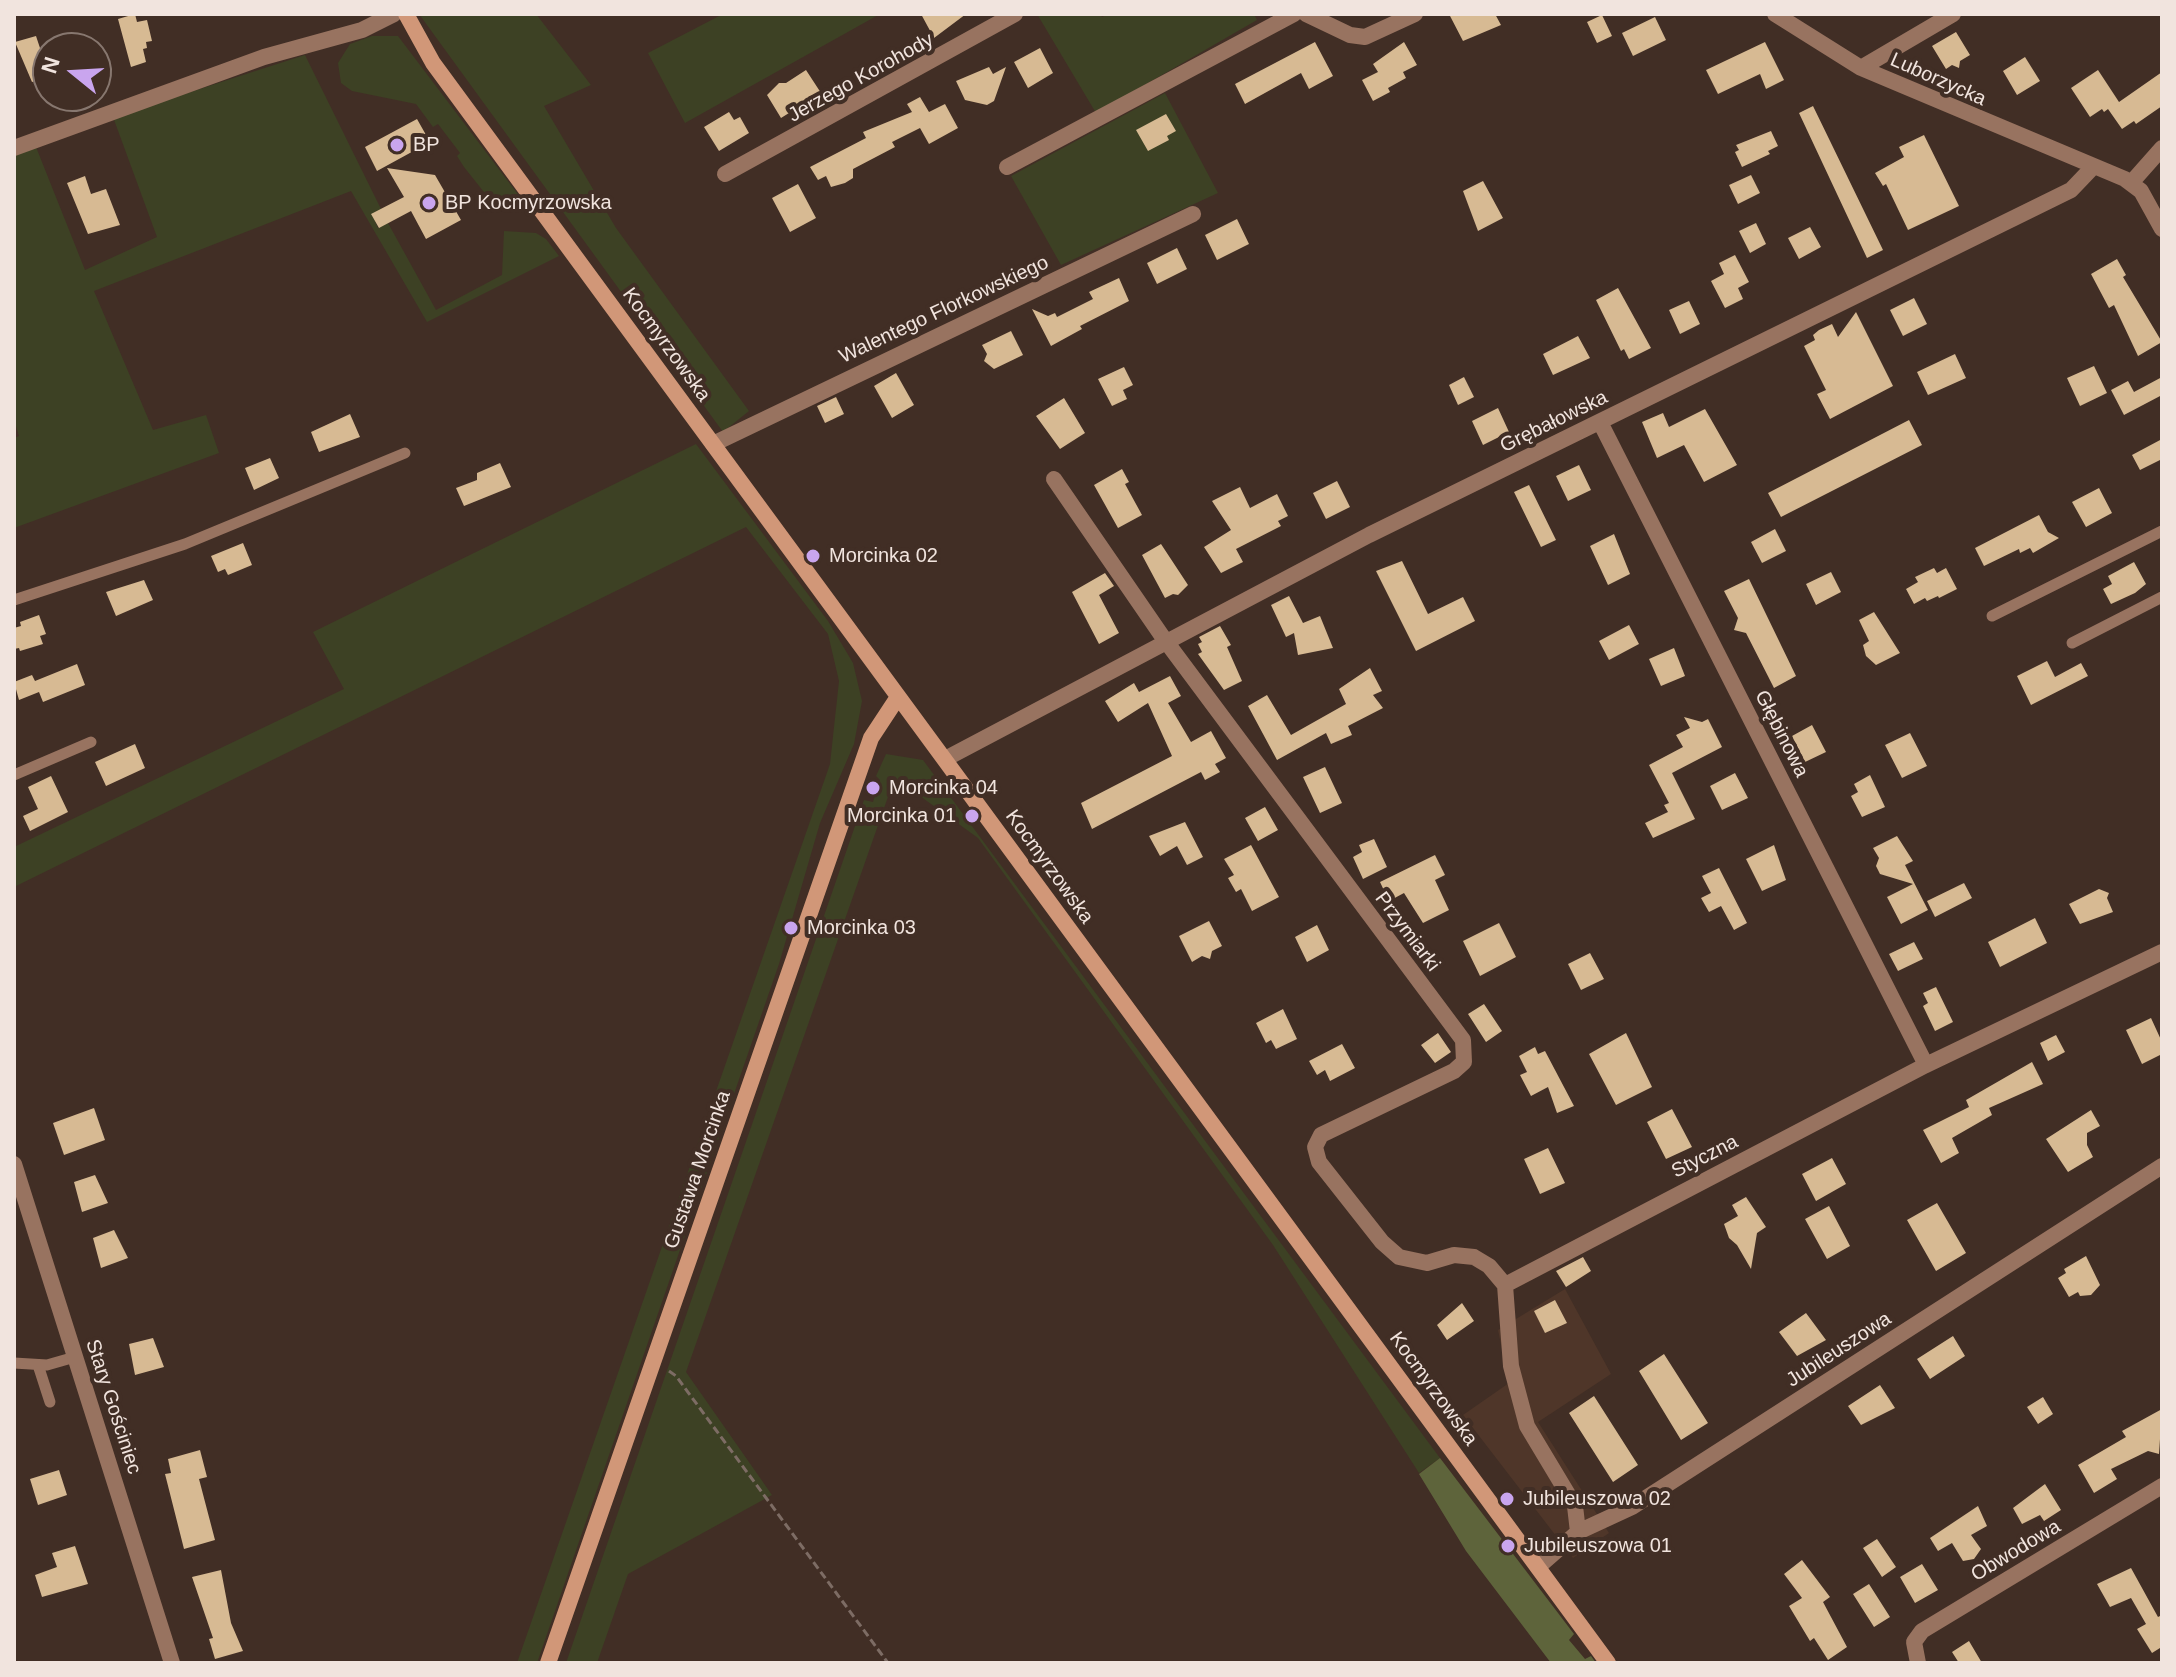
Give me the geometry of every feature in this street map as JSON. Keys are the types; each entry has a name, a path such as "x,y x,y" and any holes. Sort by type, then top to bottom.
{"main road":[{"name":"Kocmyrzowska","path":"406,14 433,63 1608,1663"},
{"name":"Gustawa Morcinka","path":"548,1663 867,750 898,697"}],"street":[{"path":"362,30 372,14"},
{"path":"14,148 264,57 362,30 394,14"},
{"name":"Jerzego Korohody","path":"725,174 1015,14"},
{"path":"1007,167 1294,14"},
{"path":"1306,14 1350,35 1365,37 1415,14"},
{"name":"Luborzycka","path":"1775,14 1861,68 2093,167"},
{"path":"1861,68 1953,14"},
{"path":"2131,183 2162,148"},
{"path":"2093,167 2131,183 2145,197 2162,229"},
{"name":"Grębałowska","path":"945,759 1165,641 2071,190 2093,167"},
{"name":"Walentego Florkowskiego","path":"713,444 1193,214"},
{"name":"Głębinowa","path":"1600,422 1926,1065"},
{"name":"Przymiarki","path":"1054,479 1165,641 1463,1040 1464,1062 1454,1071 1321,1135 1315,1147 1319,1162 1382,1242 1399,1257 1427,1263 1454,1255 1474,1257 1489,1266 1505,1285"},
{"name":"Styczna","path":"1505,1285 1926,1065 2162,952"},
{"name":"Stary Gościniec","path":"14,1164 172,1663"},
{"name":"Jubileuszowa","path":"1538,1567 1578,1532 1632,1507 2162,1166"},
{"path":"1505,1285 1511,1366 1527,1426 1575,1506 1578,1532"},
{"name":"Obwodowa","path":"1918,1663 1914,1642 1922,1631 2162,1486"}],"lane":[{"path":"14,600 185,544 405,453"},
{"path":"1992,616 2162,531"},
{"path":"2072,643 2162,597"},
{"path":"14,775 91,742"},
{"path":"14,1363 38,1365 75,1357"},
{"path":"38,1365 50,1402"}],"path":[{"path":"652,1360 676,1376 888,1663"}],"shaded area":[{"path":"1565,1289 1611,1374 1538,1422 1609,1533 1573,1558 1463,1415 1509,1383 1498,1330"}],"green space":[{"path":"419,14 536,14 591,85 544,106 616,228 749,411 723,432"},
{"path":"723,14 880,14 685,123 648,53"},
{"path":"1037,14 1100,14 1102,17 1108,14 1254,14 1257,20 1096,113"},
{"path":"372,36 398,36 523,201 518,212 495,206 464,167 457,156 460,153 438,124 433,127 416,104 352,91 341,83 338,63 350,44"},
{"path":"305,55 381,209 372,214 378,228 388,223 436,310 502,275 504,231 536,233 546,239 559,256 427,322 351,191 94,291 153,430 206,415 219,453 14,528 14,438 19,436 14,420 14,154 36,147 85,270 157,237 113,117"},
{"path":"1165,93 1218,193 1061,265 1011,176"},
{"path":"696,444 828,621 853,663 862,701 854,744 820,823 779,964 537,1663 517,1663 830,764 839,681 828,634 746,527 14,887 14,847 344,689 313,632"},
{"path":"886,754 923,760 1440,1458 1419,1473 1273,1245 978,838 920,796 889,794 686,1372 772,1495 628,1574 597,1663 566,1663 864,800 873,802 880,780 876,776"},
{"path":"1440,1458 1574,1634 1569,1640 1585,1659 1591,1656 1596,1663 1551,1663 1466,1551 1419,1474"}],"building":[{"path":"135,14 137,22 147,20 152,41 146,42 147,48 143,49 146,62 131,67 118,19"},
{"path":"921,14 966,14 934,38"},
{"path":"1449,14 1495,14 1501,25 1463,41"},
{"path":"1602,15 1612,36 1597,43 1587,22"},
{"path":"1655,17 1666,40 1633,56 1622,33"},
{"path":"1956,32 1970,55 1960,61 1959,68 1952,65 1946,69 1932,46"},
{"path":"32,37 32,82 15,42"},
{"path":"1315,42 1333,76 1309,89 1301,73 1245,104 1235,84"},
{"path":"1404,42 1417,65 1403,72 1406,78 1388,88 1390,92 1373,101 1362,80 1378,72 1373,64"},
{"path":"1765,42 1784,80 1766,89 1760,74 1718,94 1706,70"},
{"path":"1040,48 1053,73 1028,88 1014,62"},
{"path":"2025,57 2040,81 2017,95 2003,71"},
{"path":"989,67 993,74 1006,67 994,101 987,105 965,100 956,81"},
{"path":"806,70 821,93 781,118 767,95 779,83 786,83"},
{"path":"2098,70 2119,102 2162,72 2162,106 2136,124 2134,121 2122,129 2108,109 2104,112 2102,109 2090,117 2071,88"},
{"path":"920,97 929,112 945,104 958,128 929,144 920,128 892,142 895,147 853,169 853,178 845,183 831,187 826,176 818,180 810,167 866,138 863,132 912,112 907,104"},
{"path":"1813,106 1883,250 1867,258 1799,113"},
{"path":"729,112 734,120 740,117 749,133 719,151 704,127"},
{"path":"1166,114 1176,131 1167,136 1169,140 1148,151 1136,130"},
{"name":"BP","path":"417,119 430,142 377,171 365,147"},
{"path":"1771,131 1778,146 1768,151 1770,154 1742,167 1735,152 1739,150 1736,145"},
{"path":"1924,135 1959,206 1908,230 1886,184 1883,186 1875,173 1904,157 1899,147"},
{"name":"BP Kocmyrzowska","path":"387,168 435,175 461,220 426,239 411,211 379,228 371,214 404,197"},
{"path":"1751,175 1760,193 1738,204 1729,185"},
{"path":"85,176 91,194 106,189 120,225 88,234 67,183"},
{"path":"1483,181 1503,218 1478,231 1463,191"},
{"path":"798,184 816,218 790,232 772,198"},
{"path":"1237,219 1249,244 1217,260 1205,235"},
{"path":"1756,223 1766,244 1750,253 1739,231"},
{"path":"1810,227 1821,247 1799,259 1788,238"},
{"path":"1177,248 1187,269 1157,284 1147,263"},
{"path":"1735,255 1749,282 1738,288 1743,299 1725,308 1711,281 1724,274 1719,263"},
{"path":"2117,259 2126,275 2123,277 2162,342 2138,356 2114,305 2109,308 2091,274"},
{"path":"1119,278 1129,301 1080,326 1082,329 1051,346 1032,309 1048,316 1055,313 1057,317 1093,299 1089,292"},
{"path":"1618,288 1651,348 1629,359 1624,349 1621,351 1596,300"},
{"path":"1914,298 1927,324 1903,336 1890,310"},
{"path":"1689,301 1700,324 1680,334 1669,310"},
{"path":"1856,312 1893,386 1830,419 1817,394 1826,390 1804,346 1815,340 1813,335 1819,330 1832,324 1838,337"},
{"path":"1011,331 1023,355 994,369 984,361 987,354 982,345"},
{"path":"1578,336 1590,358 1553,375 1543,354"},
{"path":"1955,354 1966,378 1928,395 1917,372"},
{"path":"2094,366 2107,393 2080,406 2067,378"},
{"path":"1124,367 1133,385 1123,390 1127,399 1112,406 1098,379"},
{"path":"896,373 914,405 892,418 874,386"},
{"path":"1464,377 1474,397 1458,405 1449,385"},
{"path":"2162,377 2162,395 2124,415 2111,390 2128,381 2134,392"},
{"path":"836,397 844,414 825,423 817,406"},
{"path":"1064,398 1085,433 1060,449 1036,416"},
{"path":"1498,408 1509,432 1483,445 1472,421"},
{"path":"1705,409 1737,465 1704,482 1684,445 1657,458 1642,422 1663,413 1669,427"},
{"path":"350,414 360,437 319,452 311,432"},
{"path":"1909,420 1922,445 1781,517 1768,493"},
{"path":"2162,439 2162,459 2140,470 2132,455"},
{"path":"270,458 279,478 254,490 245,468"},
{"path":"500,463 511,487 464,506 456,488 477,480 477,473"},
{"path":"1579,465 1591,490 1568,501 1556,476"},
{"path":"1122,469 1129,482 1125,484 1142,515 1118,528 1094,485"},
{"path":"1337,481 1350,507 1326,519 1313,493"},
{"path":"1529,485 1556,540 1541,547 1514,492"},
{"path":"1240,487 1250,508 1277,494 1288,516 1278,521 1281,526 1236,549 1243,562 1221,573 1204,547 1231,530 1212,501"},
{"path":"2099,488 2112,513 2086,527 2072,502"},
{"path":"2039,515 2048,532 2059,538 2033,553 2030,548 2020,553 2019,549 1984,566 1975,548"},
{"path":"1775,529 1786,551 1762,563 1751,542"},
{"path":"1614,534 1630,574 1608,585 1590,546"},
{"path":"243,543 252,565 228,575 225,569 218,572 211,556"},
{"path":"1161,544 1188,585 1178,595 1165,598 1142,555"},
{"path":"1402,561 1428,614 1463,597 1475,621 1416,651 1376,571"},
{"path":"2134,562 2146,584 2111,604 2103,589 2112,584 2108,576"},
{"path":"1934,568 1937,573 1946,568 1957,589 1939,598 1927,601 1925,598 1914,604 1906,589 1918,582 1915,577"},
{"path":"1831,572 1841,592 1816,605 1806,584"},
{"path":"1105,573 1114,586 1099,595 1119,633 1099,644 1072,592"},
{"path":"1749,579 1796,676 1774,688 1746,633 1734,630 1738,618 1724,591"},
{"path":"144,580 153,600 116,616 106,592"},
{"path":"1289,596 1303,623 1320,616 1333,648 1298,655 1294,633 1286,637 1271,605"},
{"path":"1874,612 1900,653 1876,665 1866,656 1863,645 1869,641 1859,620"},
{"path":"39,615 46,634 40,636 43,644 20,651 19,648 14,649 14,628 21,626 20,622"},
{"path":"1629,625 1639,644 1609,660 1599,641"},
{"path":"1220,626 1231,645 1227,647 1242,681 1224,690 1198,654 1202,652 1199,637"},
{"path":"1674,648 1685,676 1661,686 1649,659"},
{"path":"2047,661 2055,677 2081,663 2088,676 2031,705 2017,676"},
{"path":"77,664 85,685 43,702 39,692 19,700 14,682 32,675 35,681"},
{"path":"1370,668 1382,691 1373,695 1383,708 1348,726 1352,735 1331,744 1326,733 1277,760 1248,706 1267,695 1291,735 1346,704 1339,689"},
{"path":"1170,676 1181,696 1168,703 1191,742 1211,731 1226,758 1215,764 1220,772 1205,780 1201,772 1092,829 1081,803 1172,756 1148,703 1118,722 1105,701 1134,683 1139,692"},
{"path":"1684,717 1702,722 1708,719 1722,747 1672,773 1695,819 1653,838 1645,823 1668,812 1664,805 1669,803 1649,765 1683,747 1676,735 1690,728"},
{"path":"1812,725 1826,752 1805,762 1792,736"},
{"path":"1910,733 1927,766 1902,778 1885,745"},
{"path":"135,744 145,768 106,786 95,762"},
{"path":"1325,767 1342,803 1320,813 1303,777"},
{"path":"1735,773 1748,798 1722,810 1710,786"},
{"path":"1870,775 1885,807 1862,817 1851,796 1858,792 1854,784"},
{"path":"51,776 68,812 30,831 23,816 38,809 28,787"},
{"path":"1265,807 1278,830 1258,841 1245,818"},
{"path":"1185,822 1203,857 1187,865 1177,846 1160,856 1149,836"},
{"path":"1897,836 1913,861 1905,865 1928,910 1901,924 1887,897 1913,884 1880,874 1876,866 1879,858 1873,848"},
{"path":"1374,839 1387,867 1363,879 1353,857 1362,852 1359,845"},
{"path":"1251,845 1279,897 1252,911 1241,889 1236,892 1228,878 1234,875 1224,859"},
{"path":"1774,845 1786,880 1762,891 1746,859"},
{"path":"1435,855 1445,875 1435,880 1449,910 1423,923 1404,893 1389,901 1380,882"},
{"path":"1719,868 1747,923 1734,930 1721,906 1709,912 1701,898 1711,893 1702,876"},
{"path":"1964,883 1972,898 1935,917 1927,901"},
{"path":"2099,889 2109,893 2107,898 2113,912 2080,924 2069,904"},
{"path":"2035,918 2047,943 2000,967 1988,942"},
{"path":"1209,921 1222,946 1212,951 1210,959 1202,956 1192,962 1179,936"},
{"path":"1499,923 1516,957 1480,976 1463,941"},
{"path":"1317,925 1329,950 1307,962 1295,937"},
{"path":"1914,942 1923,959 1898,971 1889,954"},
{"path":"1590,953 1604,979 1581,990 1568,964"},
{"path":"1936,987 1953,1022 1935,1031 1923,1006 1928,1003 1923,993"},
{"path":"1484,1004 1502,1031 1486,1042 1468,1014"},
{"path":"1283,1009 1297,1039 1276,1049 1271,1040 1266,1043 1256,1023"},
{"path":"2151,1018 2162,1042 2162,1054 2142,1064 2126,1030"},
{"path":"1438,1033 1451,1052 1435,1063 1421,1045"},
{"path":"1626,1033 1652,1087 1616,1105 1589,1054"},
{"path":"2056,1035 2065,1052 2048,1061 2040,1043"},
{"path":"1342,1044 1355,1068 1330,1081 1325,1070 1317,1075 1309,1061"},
{"path":"1535,1047 1538,1054 1545,1051 1574,1106 1557,1113 1548,1087 1531,1096 1520,1075 1527,1072 1519,1056"},
{"path":"2032,1062 2043,1084 1989,1108 1992,1115 1952,1138 1959,1153 1941,1163 1923,1130 1969,1107 1966,1100"},
{"path":"94,1108 105,1140 64,1155 53,1123"},
{"path":"1672,1109 1692,1147 1666,1159 1647,1122"},
{"path":"2091,1110 2100,1126 2087,1133 2087,1145 2093,1157 2068,1172 2046,1139"},
{"path":"1548,1148 1565,1183 1540,1194 1524,1159"},
{"path":"1832,1158 1846,1184 1816,1201 1802,1174"},
{"path":"95,1175 108,1203 82,1212 74,1182"},
{"path":"1746,1197 1766,1227 1757,1233 1751,1269 1737,1245 1729,1238 1724,1224 1738,1216 1732,1205"},
{"path":"1937,1203 1966,1253 1936,1271 1907,1220"},
{"path":"1829,1206 1850,1246 1827,1259 1805,1219"},
{"path":"114,1230 128,1258 101,1268 93,1238"},
{"path":"2086,1256 2100,1285 2091,1295 2080,1296 2078,1292 2069,1297 2058,1278 2066,1273 2064,1269"},
{"path":"1583,1257 1591,1271 1566,1287 1556,1271"},
{"path":"1555,1300 1567,1323 1545,1333 1534,1311"},
{"path":"1462,1303 1474,1321 1447,1340 1437,1325"},
{"path":"1806,1313 1826,1340 1797,1356 1779,1332"},
{"path":"1953,1336 1965,1356 1930,1379 1917,1359"},
{"path":"153,1338 164,1367 135,1375 129,1344"},
{"path":"1664,1354 1708,1423 1681,1440 1639,1371"},
{"path":"1880,1385 1895,1408 1861,1425 1848,1406"},
{"path":"1594,1396 1638,1465 1613,1482 1569,1413"},
{"path":"2043,1397 2053,1414 2038,1424 2027,1407"},
{"path":"2162,1409 2159,1454 2148,1451 2111,1469 2117,1479 2094,1493 2078,1465 2126,1437 2122,1431"},
{"path":"200,1450 207,1477 199,1479 215,1540 184,1549 165,1474 171,1473 168,1459"},
{"path":"59,1470 67,1495 38,1505 30,1479"},
{"path":"2045,1484 2061,1510 2044,1521 2040,1515 2022,1524 2013,1508"},
{"path":"1978,1506 1987,1526 1971,1535 1981,1549 1974,1559 1963,1561 1952,1543 1938,1551 1930,1538"},
{"path":"1877,1539 1896,1567 1882,1577 1863,1548"},
{"path":"75,1546 88,1584 42,1597 35,1575 57,1567 52,1553"},
{"path":"1802,1560 1830,1597 1823,1602 1847,1647 1828,1660 1814,1638 1810,1641 1789,1606 1802,1598 1784,1574"},
{"path":"1922,1564 1938,1590 1915,1603 1900,1577"},
{"path":"2131,1568 2158,1617 2162,1615 2162,1653 2160,1648 2152,1653 2137,1629 2146,1624 2131,1598 2110,1607 2097,1584"},
{"path":"221,1570 231,1623 243,1651 215,1659 209,1639 213,1638 192,1577"},
{"path":"1869,1584 1890,1617 1874,1627 1853,1594"},
{"path":"1969,1641 1982,1663 1959,1663 1952,1652"}],"place":[{"name":"BP","path":"397,145"},
{"name":"BP Kocmyrzowska","path":"429,203"},
{"name":"Morcinka 02","path":"813,556"},
{"name":"Morcinka 04","path":"873,788"},
{"name":"Morcinka 01","path":"972,816"},
{"name":"Morcinka 03","path":"791,928"},
{"name":"Jubileuszowa 02","path":"1507,1499"},
{"name":"Jubileuszowa 01","path":"1508,1546"}]}
